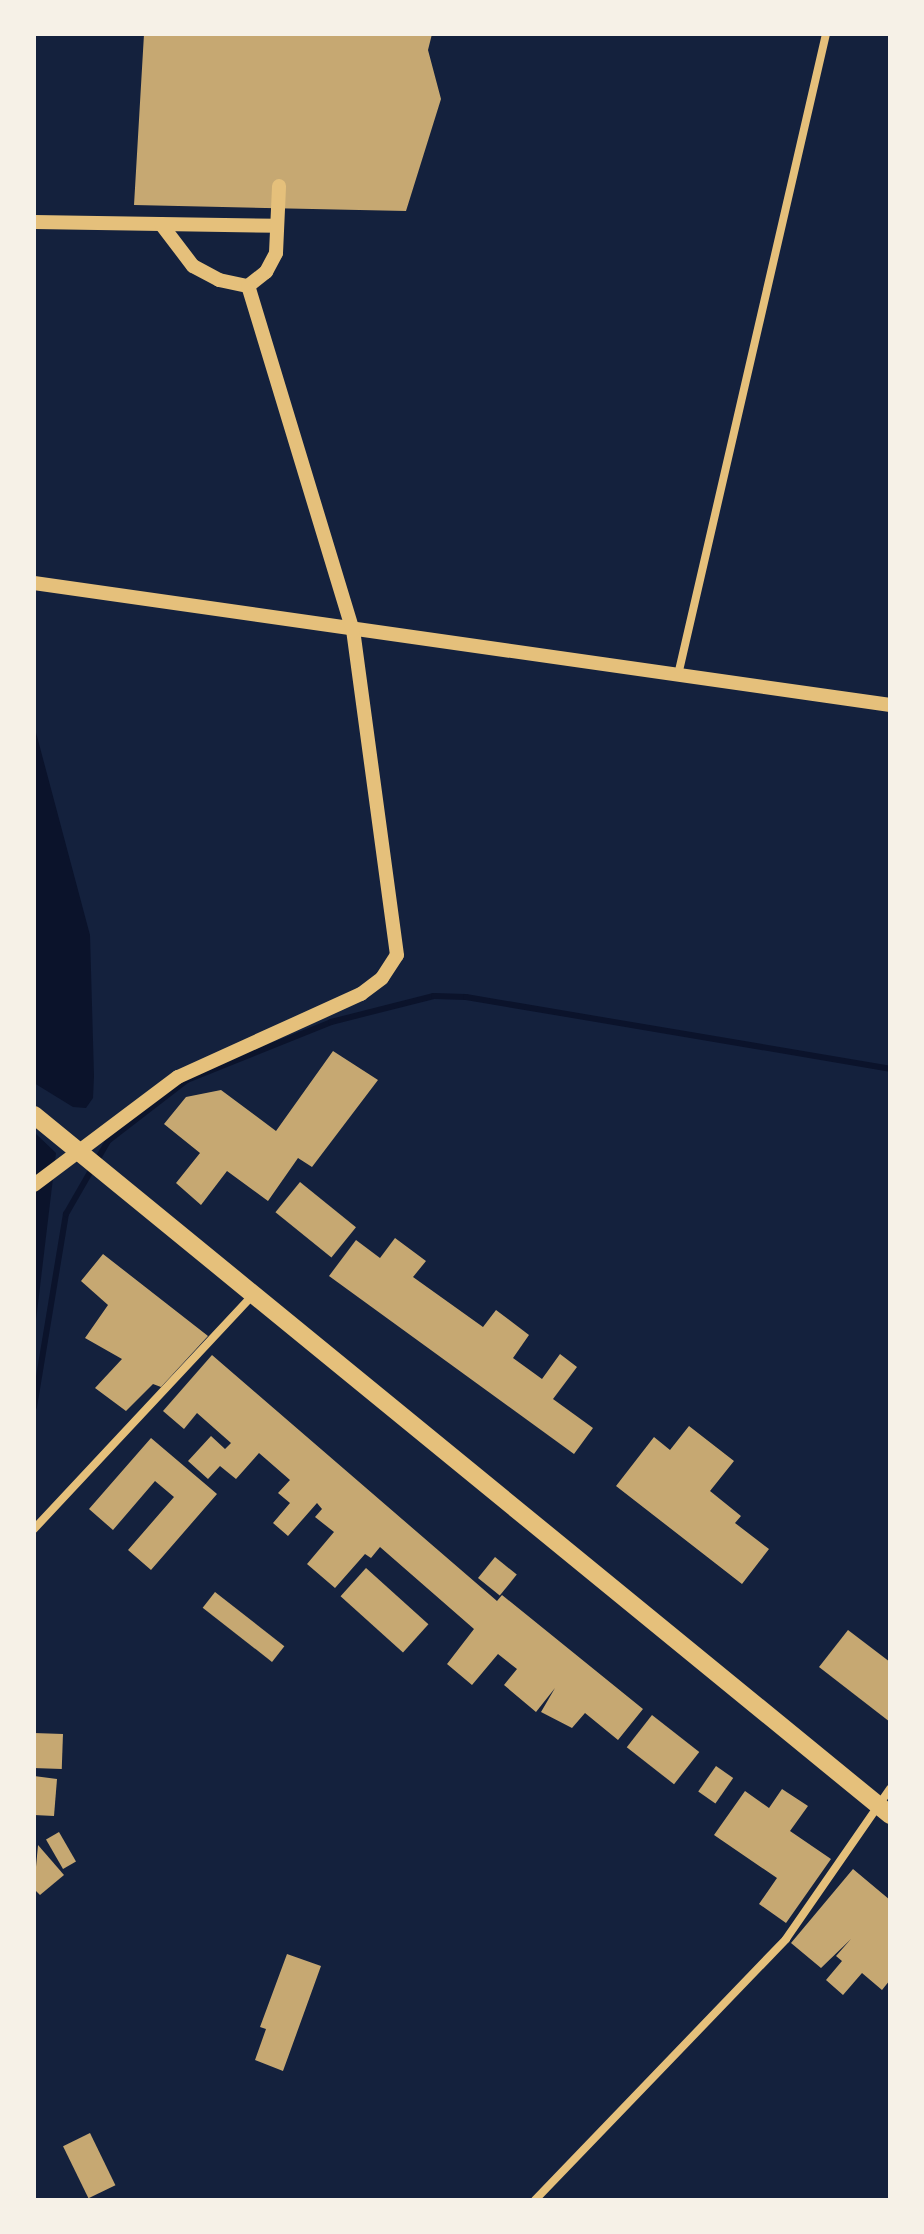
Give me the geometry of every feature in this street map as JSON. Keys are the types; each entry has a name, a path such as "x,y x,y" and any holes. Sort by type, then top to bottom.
{"highway":[{"path":"34,1115 884,1810"}],"street":[{"path":"678,675 826,34"},
{"path":"161,224 193,266 219,280 248,286 266,272 276,253 279,186"},
{"path":"34,222 277,226"},
{"path":"34,1185 89,1161 178,1077 361,994 382,978 397,955 353,631 248,286"},
{"path":"34,583 353,631 890,705"},
{"path":"34,1529 253,1295"},
{"path":"535,2200 786,1939 884,1810 890,1789"}],"water":[{"path":"34,725 90,935 94,1076 93,1098 86,1108 73,1107 34,1083"},
{"path":"34,1132 56,1153 34,1337"}],"building":[{"path":"144,34 432,34 428,50 441,99 406,211 134,205"},
{"path":"333,1051 378,1080 312,1167 298,1158 268,1201 227,1171 201,1205 176,1183 200,1153 164,1124 186,1097 221,1090 276,1131"},
{"path":"300,1182 356,1227 331,1258 275,1212"},
{"path":"395,1238 426,1261 413,1277 483,1327 496,1310 529,1335 513,1358 542,1379 560,1354 577,1367 553,1399 593,1428 574,1454 329,1276 356,1240 380,1258"},
{"path":"103,1254 208,1336 161,1387 153,1384 126,1411 95,1388 122,1359 85,1338 108,1305 81,1281"},
{"path":"212,1355 497,1601 502,1595 643,1709 618,1740 585,1713 572,1728 541,1712 555,1688 536,1712 504,1685 517,1669 498,1654 472,1685 447,1664 474,1629 380,1547 371,1558 365,1554 335,1588 307,1564 334,1532 315,1517 322,1509 317,1503 288,1536 273,1523 290,1503 278,1493 290,1480 259,1453 236,1479 220,1466 208,1479 188,1461 211,1436 225,1449 231,1443 197,1413 184,1429 163,1411"},
{"path":"689,1426 734,1461 710,1491 741,1516 735,1523 769,1549 742,1584 616,1486 654,1437 670,1450"},
{"path":"151,1438 217,1494 151,1570 128,1550 174,1497 155,1481 113,1530 89,1509"},
{"path":"495,1557 517,1575 500,1596 478,1578"},
{"path":"366,1568 428,1624 403,1652 341,1596"},
{"path":"215,1592 284,1646 272,1662 203,1608"},
{"path":"848,1630 890,1662 890,1722 819,1667"},
{"path":"652,1715 699,1752 674,1784 627,1747"},
{"path":"34,1733 63,1734 62,1769 34,1768"},
{"path":"716,1766 733,1778 715,1803 698,1791"},
{"path":"34,1776 57,1779 54,1816 34,1815"},
{"path":"782,1789 808,1806 790,1831 831,1859 786,1923 759,1904 777,1878 714,1835 745,1791 769,1808"},
{"path":"59,1832 76,1861 63,1869 46,1840"},
{"path":"38,1845 64,1875 40,1895 34,1889"},
{"path":"853,1869 890,1900 890,1980 882,1990 862,1973 843,1995 826,1980 842,1961 836,1956 851,1939 821,1968 791,1943"},
{"path":"287,1954 321,1966 283,2071 255,2060 266,2029 260,2027"},
{"path":"90,2133 115,2185 88,2198 63,2146"}],"waterway":[{"path":"34,1407 66,1214 108,1141 187,1080 331,1022 434,996 466,997 890,1069"}]}
